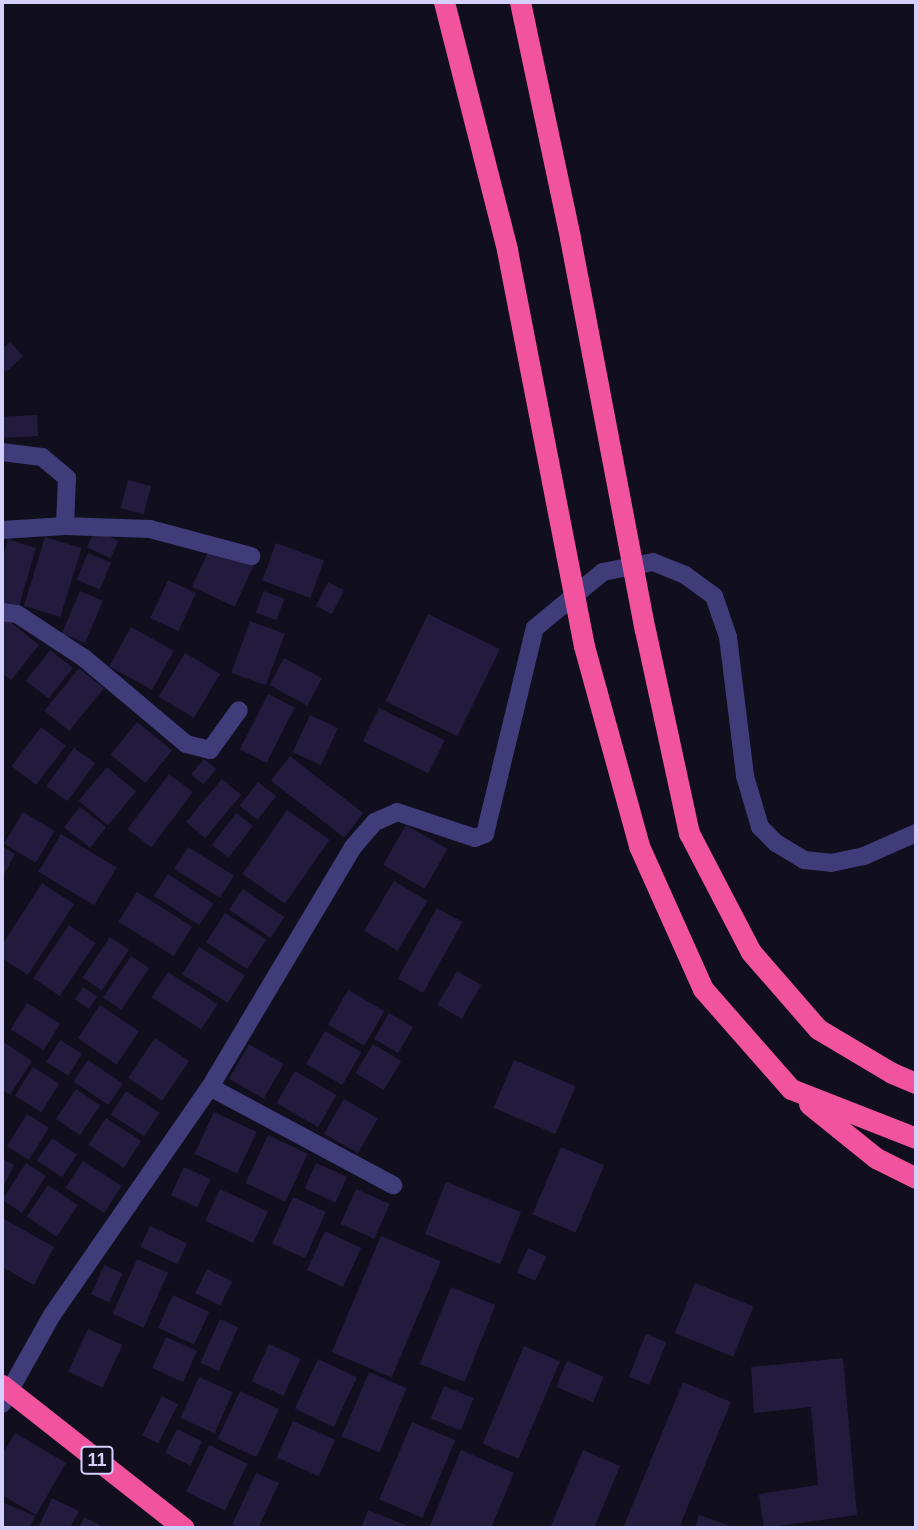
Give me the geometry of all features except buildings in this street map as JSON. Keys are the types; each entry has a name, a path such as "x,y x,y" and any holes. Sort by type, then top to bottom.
{"highway":[{"path":"444,2 507,250 584,646 639,846 703,989 791,1089 876,1158 916,1178"},
{"path":"520,2 570,238 645,630 689,833 751,952 818,1029 891,1073 916,1083"},
{"path":"791,1089 916,1138"},
{"name":"11","path":"4,1394 184,1528"}],"street":[{"path":"2,452 42,457 67,478 65,526"},
{"path":"2,530 65,526 150,529 251,556"},
{"path":"4,1394 52,1315 210,1087 353,847 375,822 397,812 475,838 485,834 536,628 603,572 653,562 685,575 714,596 728,637 745,776 760,827 776,843 804,860 831,863 864,856 916,833"},
{"path":"2,612 17,614 84,658 186,744 211,750 239,710"},
{"path":"210,1087 393,1185"}]}
